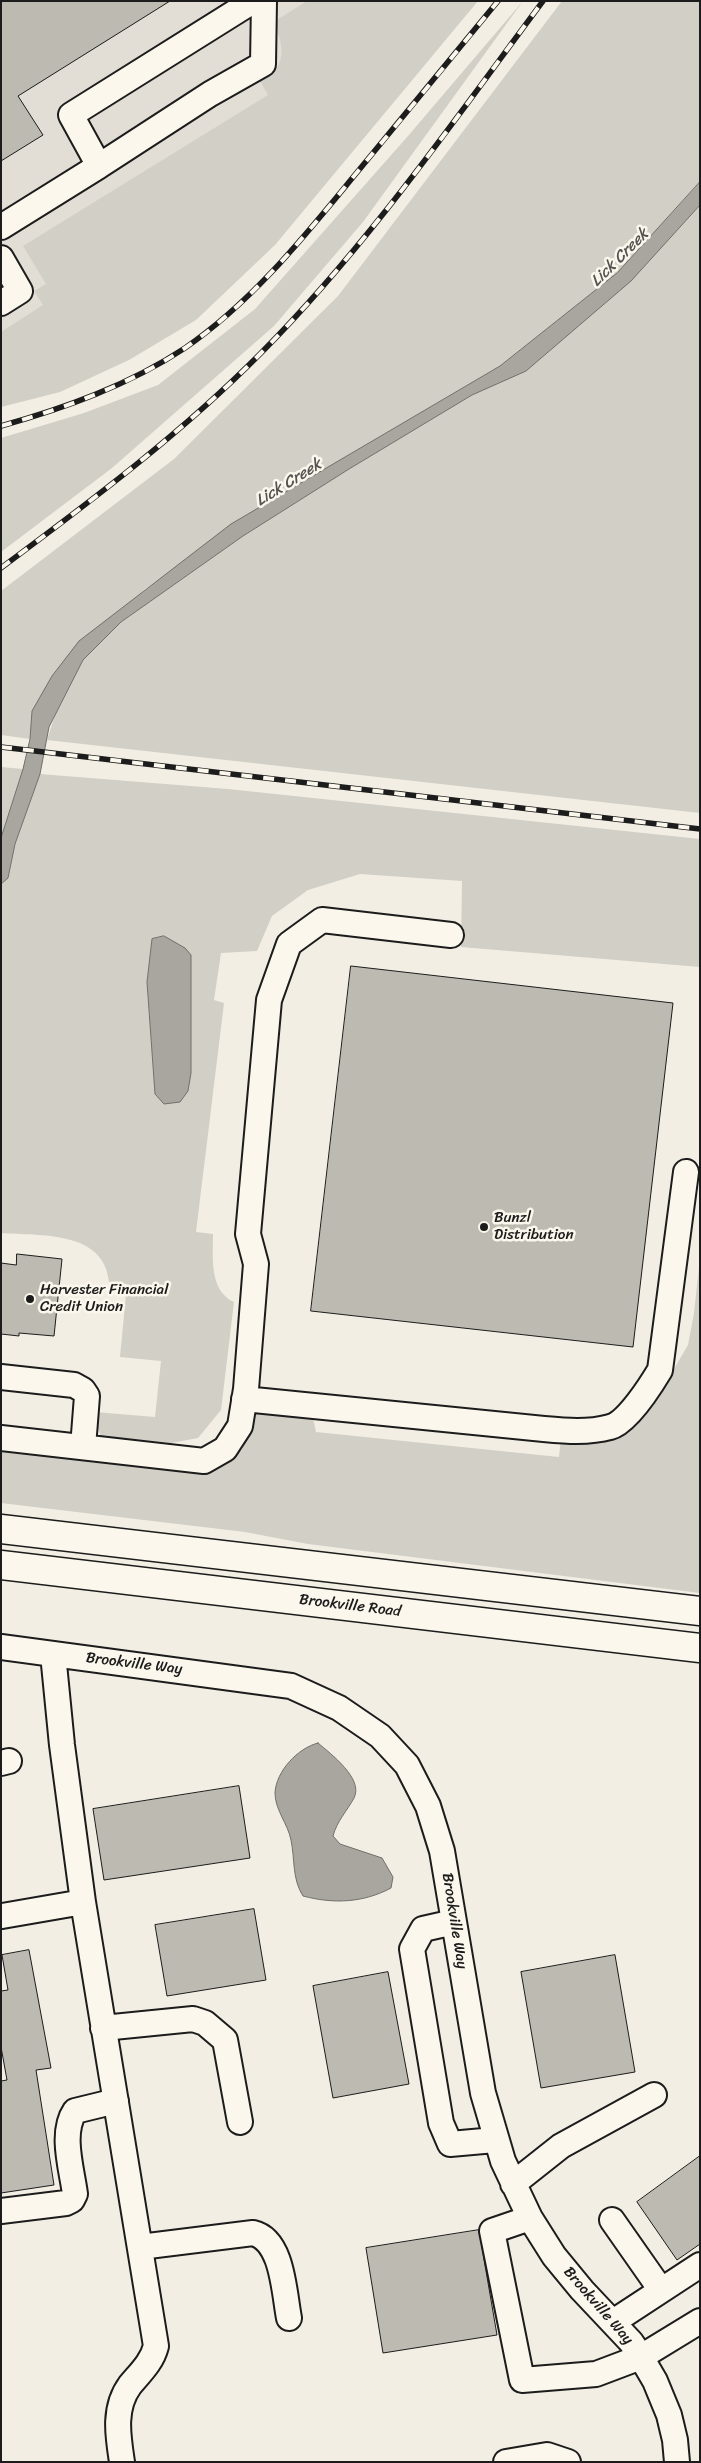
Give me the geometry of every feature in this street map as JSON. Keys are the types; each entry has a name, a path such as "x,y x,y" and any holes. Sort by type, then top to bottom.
{"main road":[{"path":"1,1529 700,1611"},
{"name":"Brookville Road","path":"1,1565 700,1648"}],"street":[{"path":"99,166 72,115 253,1"},
{"path":"1,227 210,94 263,64 264,1"},
{"path":"1,258 20,291 1,303"},
{"path":"1,1438 204,1461 225,1449 240,1426 244,1399 256,1264 248,1234 269,1000 289,944 322,920 452,935"},
{"path":"244,1399 544,1430 582,1432 612,1427 643,1397 660,1370 686,1172"},
{"path":"1,1377 74,1385 83,1390 86,1396 84,1447"},
{"name":"Brookville Way","path":"1,1647 291,1686 339,1708 380,1736 407,1765 428,1806 442,1851 482,2093 495,2140 513,2184 530,2218 554,2256 576,2284 613,2322 641,2357 655,2381 669,2415 675,2440 677,2462"},
{"path":"53,1654 62,1745 83,1902 156,2346 153,2356 128,2388 117,2416 122,2462"},
{"path":"2,1916 83,1902"},
{"path":"454,1922 423,1929 412,1949 441,2123 450,2144 495,2140"},
{"path":"103,2028 193,2019 205,2023 225,2040 240,2122"},
{"path":"513,2184 560,2146 654,2095"},
{"path":"1,2211 66,2203 72,2200 75,2194 68,2128 72,2116 75,2111 116,2101"},
{"path":"530,2218 492,2231 522,2380 596,2374 641,2357 700,2321"},
{"path":"612,2220 661,2290"},
{"path":"140,2247 253,2233 262,2235 273,2248 282,2274 289,2318"},
{"path":"613,2322 700,2265"},
{"path":"506,2462 547,2455 568,2462"}],"shaded area":[{"path":"1,1 432,1 1,387"},
{"path":"307,1 478,1 275,245 196,320 129,360 60,392 1,407 1,332 43,305 34,291 46,284 23,246 268,95 260,81 276,69 282,52 278,33 272,23"},
{"path":"523,1 363,222 274,326 112,468 1,552 1,438 84,413 158,385 255,309 408,136"},
{"path":"562,1 700,1 700,182 617,273 500,366 374,440 145,589 32,711 30,739 1,735 1,591 174,459 338,296"},
{"name":"Lick Creek","path":"700,182 700,205 631,281 526,371 472,395 243,536 121,622 83,660 49,727 40,774 15,844 8,878 1,884 1,838 23,769 30,739 32,711 52,676 79,641 231,524 500,366 617,273"},
{"path":"700,205 700,813 47,740 57,709 82,660 121,622 243,536 349,469 472,395 526,370 575,328"},
{"path":"1,767 23,769 1,838"},
{"path":"40,774 228,789 700,839 700,967 461,947 462,881 360,874 308,890 272,916 257,951 221,953 214,1000 224,1003 196,1232 213,1234 213,1263 216,1282 226,1297 234,1302 221,1410 198,1438 171,1443 101,1436 95,1421 95,1412 155,1417 161,1361 120,1357 127,1284 109,1282 105,1265 96,1253 83,1244 68,1239 1,1233 1,884 8,878 15,844","holes":["152,939 155,1094 147,982"]},
{"path":"164,936 185,948 191,955 191,1073 188,1091 180,1102 164,1104 155,1094 147,982 152,939"},
{"path":"700,1258 700,1593 308,1544 245,1532 1,1503 1,1450 213,1471 242,1450 256,1410 312,1413 316,1432 559,1457 561,1439 624,1430 664,1386 688,1345 694,1313"},
{"path":"318,1743 345,1768 354,1783 356,1791 333,1836 340,1844 382,1858 393,1877 391,1888 370,1897 348,1901 314,1899 303,1896 299,1889 295,1876 291,1840 277,1805 276,1785 284,1769 296,1755"}],"building":[{"path":"1,1 170,1 18,96 43,135 1,161"},
{"name":"Bunzl Distribution","path":"351,966 673,1003 633,1347 311,1311"},
{"name":"Harvester Financial Credit Union","path":"17,1254 62,1259 54,1336 19,1333 19,1336 1,1334 1,1263 16,1265"},
{"path":"239,1786 250,1858 104,1880 93,1809"},
{"path":"254,1909 266,1980 167,1996 155,1925"},
{"path":"29,1950 51,2068 36,2070 54,2185 1,2193 1,2081 7,2080 1,2047 1,1991 8,1990 2,1955"},
{"path":"615,1955 635,2072 541,2088 521,1972"},
{"path":"388,1972 409,2084 333,2098 313,1986"},
{"path":"700,2156 700,2244 677,2260 637,2202"},
{"path":"479,2230 497,2335 383,2353 366,2248"}],"railway":[{"path":"1,426 73,403 142,373 185,348 233,310 276,268 316,223 498,1"},
{"path":"1,568 102,492 168,439 261,353 300,312 373,227 543,1"},
{"path":"1,747 700,829"}],"place":[{"name":"Bunzl Distribution","path":"484,1227"},
{"name":"Harvester Financial Credit Union","path":"30,1299"}]}
